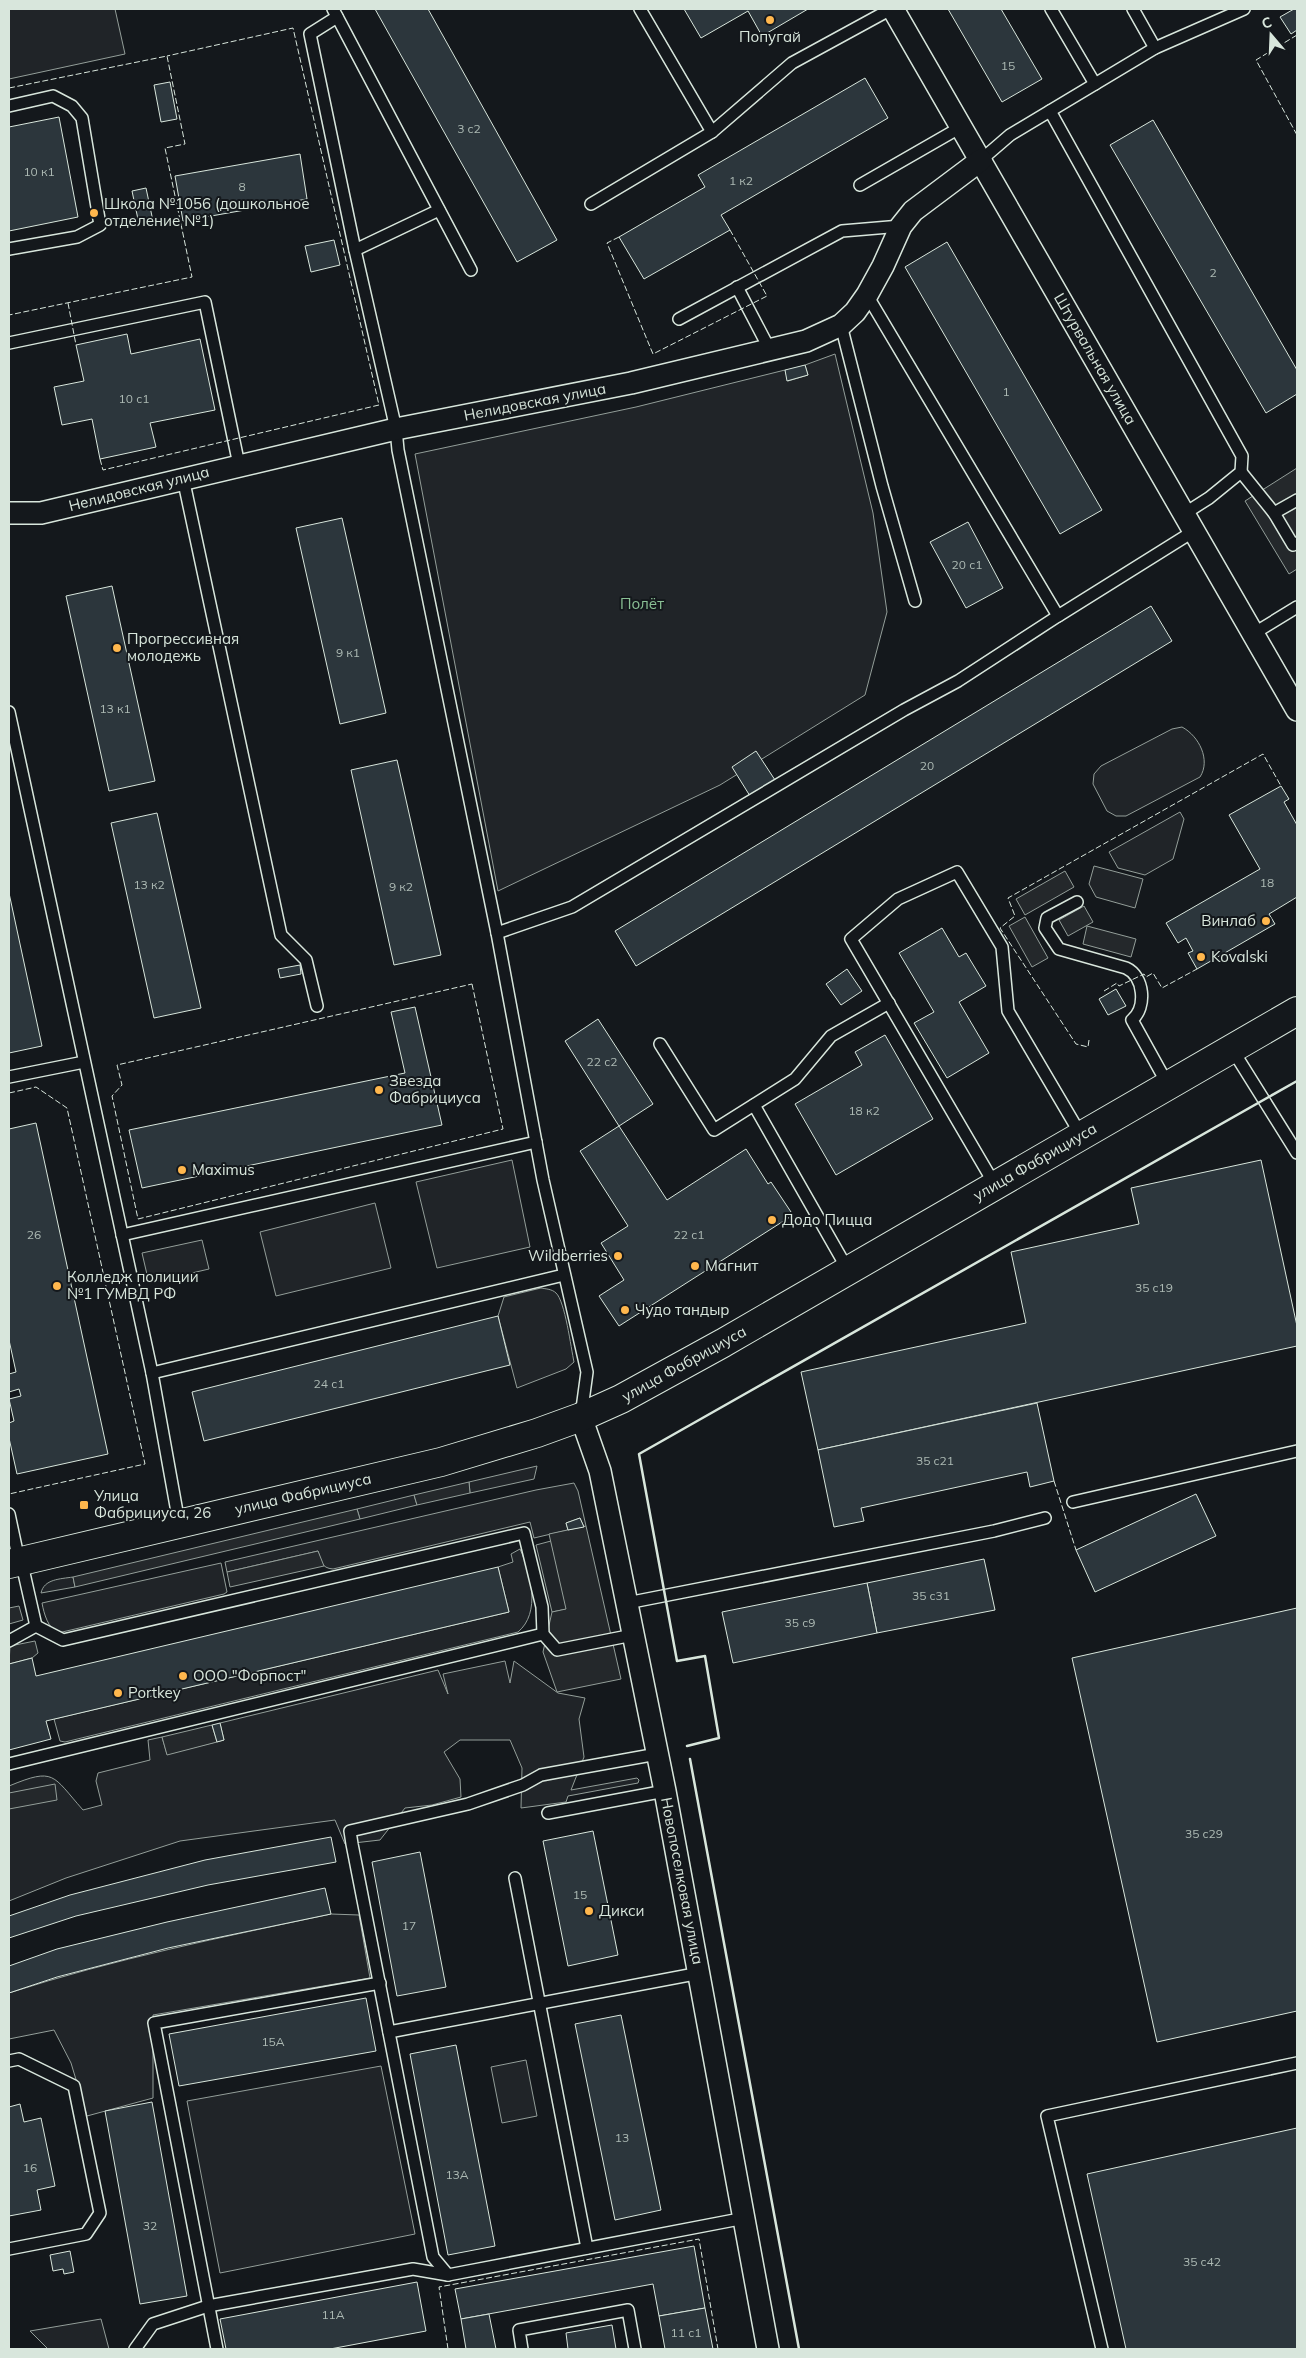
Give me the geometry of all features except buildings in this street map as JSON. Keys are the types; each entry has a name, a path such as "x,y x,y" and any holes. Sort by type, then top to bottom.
{"main road":[{"name":"улица Фабрициуса","path":"16,1562 441,1462 529,1436 581,1417 621,1399 711,1350 1297,1011"}],"street":[{"name":"Штурвальная улица","path":"892,9 981,160 1297,710"},
{"name":"Нелидовская улица","path":"9,513 42,512 396,429 631,383 806,341 841,325 867,295 901,226 913,211 981,160"},
{"name":"Новопоселковая улица","path":"581,1417 600,1471 665,1791 700,1972 768,2349"}],"lane":[{"path":"640,9 712,132"},
{"path":"591,204 712,132 792,63 892,9"},
{"path":"1051,9 1095,84"},
{"path":"1133,9 1155,48"},
{"path":"981,160 1010,135 1155,48 1244,9"},
{"path":"471,270 335,13 310,34 355,250 396,429 398,450 497,933 536,1142 587,1372 581,1417"},
{"path":"9,106 53,96 72,106 82,118 100,225 78,237 9,249"},
{"path":"1050,111 1242,456 1241,472 1274,513 1293,545 1297,543"},
{"path":"860,185 961,127"},
{"path":"355,250 439,210"},
{"path":"678,319 842,231 901,226"},
{"path":"737,288 770,350"},
{"path":"867,295 1058,616"},
{"path":"9,342 205,302 239,465"},
{"path":"841,325 915,601"},
{"path":"497,933 572,907 904,710 958,681 1058,616 1189,522 1209,498 1241,472"},
{"path":"183,478 281,935 306,960 317,1006"},
{"path":"1274,513 1297,500"},
{"path":"1253,634 1297,607"},
{"path":"9,712 152,1374 179,1523"},
{"path":"995,1185 852,939 898,899 957,872 1002,947 1008,1011 1081,1135"},
{"path":"1077,902 1047,918 1044,928 1059,949 1126,968 1132,972 1139,984 1142,1001 1139,1012 1132,1020 1168,1085"},
{"path":"660,1044 714,1130 795,1079 831,1036 889,1003"},
{"path":"1232,1049 1297,1153"},
{"path":"9,1077 84,1062"},
{"path":"754,1105 848,1270"},
{"path":"122,1235 536,1142"},
{"path":"152,1374 564,1275"},
{"path":"1073,1502 1297,1451"},
{"path":"9,1514 16,1562 36,1626 63,1640 524,1533 542,1607 544,1634 557,1650 633,1635"},
{"path":"627,1603 994,1531 1045,1518"},
{"path":"9,1641 36,1626"},
{"path":"9,1764 544,1634"},
{"path":"448,2275 433,2257 350,1831 468,1804 524,1785 541,1775 657,1754"},
{"path":"548,1813 665,1791"},
{"path":"515,1878 587,2248"},
{"path":"389,2032 700,1972"},
{"path":"217,2349 154,2023 380,1983"},
{"path":"9,2061 19,2059 74,2086 100,2213 86,2234 9,2249"},
{"path":"1102,2349 1047,2116 1297,2063"},
{"path":"135,2349 153,2324 208,2306 413,2270 448,2275 744,2218"},
{"path":"522,2349 519,2330 628,2310 635,2349"}],"green space":[{"path":"115,9 125,54 9,79 9,10"},
{"name":"Полёт","path":"835,354 873,513 887,612 865,695 720,785 498,891 415,454 636,407 785,370 788,381 808,375 805,365"},
{"path":"1182,727 1194,736 1202,749 1204,763 1200,777 1126,816 1116,816 1107,811 1093,784 1094,774 1101,766 1172,729"},
{"path":"1180,812 1184,819 1173,859 1145,875 1118,868 1109,852"},
{"path":"1094,866 1143,879 1135,908 1096,897 1089,884"},
{"path":"512,1160 530,1247 437,1268 416,1182"},
{"path":"375,1203 391,1268 276,1296 260,1232"},
{"path":"202,1240 209,1269 149,1283 142,1253"},
{"path":"541,1288 553,1291 559,1298 565,1315 574,1362 566,1369 517,1388 498,1316 504,1297"},
{"path":"537,1466 534,1479 470,1493 469,1482"},
{"path":"574,1483 578,1491 586,1526 584,1527 580,1518 566,1523 568,1530 534,1538 530,1522 333,1569 324,1566 318,1551 227,1572 225,1562 536,1490"},
{"path":"414,1495 417,1505 360,1519 357,1509"},
{"path":"551,1541 567,1609 552,1612 536,1545"},
{"path":"520,1549 528,1569 532,1604 525,1624 518,1632 65,1742 60,1741 54,1719 509,1612 498,1567 513,1562 511,1554"},
{"path":"221,1563 227,1592 224,1594 58,1633 49,1624 44,1612 42,1603"},
{"path":"73,1577 75,1587 41,1593 49,1582"},
{"path":"505,1661 510,1683 514,1661 558,1693 585,1698 579,1719 584,1757 571,1790 637,1778 639,1780 638,1783 568,1796 566,1802 521,1808 522,1768 510,1740 460,1740 444,1752 460,1779 461,1797 432,1805 405,1808 380,1840 345,1844 335,1820 180,1841 66,1878 9,1901 9,1786 36,1777 52,1778 65,1789 83,1810 102,1805 96,1781 98,1773 150,1760 148,1740 162,1737 167,1754 224,1740 220,1723 438,1670 448,1694 443,1674"},
{"path":"331,1914 359,1915 370,1978 153,2015 153,2098 87,2116 71,2063 54,2030 9,2039 9,1993 129,1959"},
{"path":"526,2060 537,2116 502,2123 491,2067"},
{"path":"381,2066 415,2234 220,2273 187,2101"},
{"path":"101,2319 109,2349 48,2349 30,2331"}],"shaded area":[{"path":"1297,468 1297,569 1289,574 1245,501"},
{"path":"1065,871 1074,887 1025,915 1016,899"},
{"path":"1084,906 1093,922 1068,936 1059,920"},
{"path":"1025,917 1048,958 1032,967 1009,926"},
{"path":"1087,926 1136,939 1131,957 1083,944"},
{"path":"469,1482 470,1493 417,1505 414,1495"},
{"path":"357,1509 360,1519 75,1587 73,1577"},
{"path":"586,1526 621,1679 557,1692 543,1652 552,1612 566,1609 549,1534"},
{"path":"318,1551 324,1566 230,1587 227,1572"},
{"path":"19,1606 23,1620 9,1624 9,1608"},
{"path":"35,1641 38,1653 32,1658 9,1664 10,1646"},
{"path":"212,1725 217,1742 167,1755 162,1737"},
{"path":"55,1784 57,1800 9,1809 9,1793"}],"fence":[{"path":"100,459 103,470 379,405 293,28 167,56"},
{"path":"1297,35 1256,60 1297,135"},
{"path":"9,88 167,56 185,144 165,148 192,277 9,315"},
{"path":"619,237 607,243 653,354 767,296 730,230"},
{"path":"68,303 76,345"},
{"path":"1089,1040 1088,1047 1076,1044 1000,928 1015,916 1008,898 1263,754 1281,786"},
{"path":"1104,991 1117,983 1119,986 1144,974 1146,977 1153,973 1162,988 1197,969"},
{"path":"472,984 503,1129 138,1219 112,1096 122,1085 117,1065 472,984"},
{"path":"9,1093 36,1087 67,1108 145,1464 9,1494"},
{"path":"1054,1481 1076,1550"},
{"path":"448,2349 439,2287 699,2239 718,2349"}],"wall":[{"path":"687,1746 719,1738 705,1656 677,1661 639,1454 1297,1081"},
{"path":"690,1759 799,2349"}],"place":[{"name":"Попугай","path":"770,20"},
{"name":"Школа №1056 (дошкольное отделение №1)","path":"94,213"},
{"name":"Прогрессивная молодежь","path":"117,648"},
{"name":"Винлаб","path":"1266,921"},
{"name":"Kovalski","path":"1201,957"},
{"name":"Звезда Фабрициуса","path":"379,1090"},
{"name":"Maximus","path":"182,1170"},
{"name":"Додо Пицца","path":"772,1220"},
{"name":"Wildberries","path":"618,1256"},
{"name":"Магнит","path":"695,1266"},
{"name":"Колледж полиции №1 ГУМВД РФ","path":"57,1286"},
{"name":"Чудо тандыр","path":"625,1310"},
{"name":"Улица Фабрициуса, 26","path":"84,1505"},
{"name":"ООО \"Форпост\"","path":"183,1676"},
{"name":"Portkey","path":"118,1693"},
{"name":"Дикси","path":"589,1911"}]}
